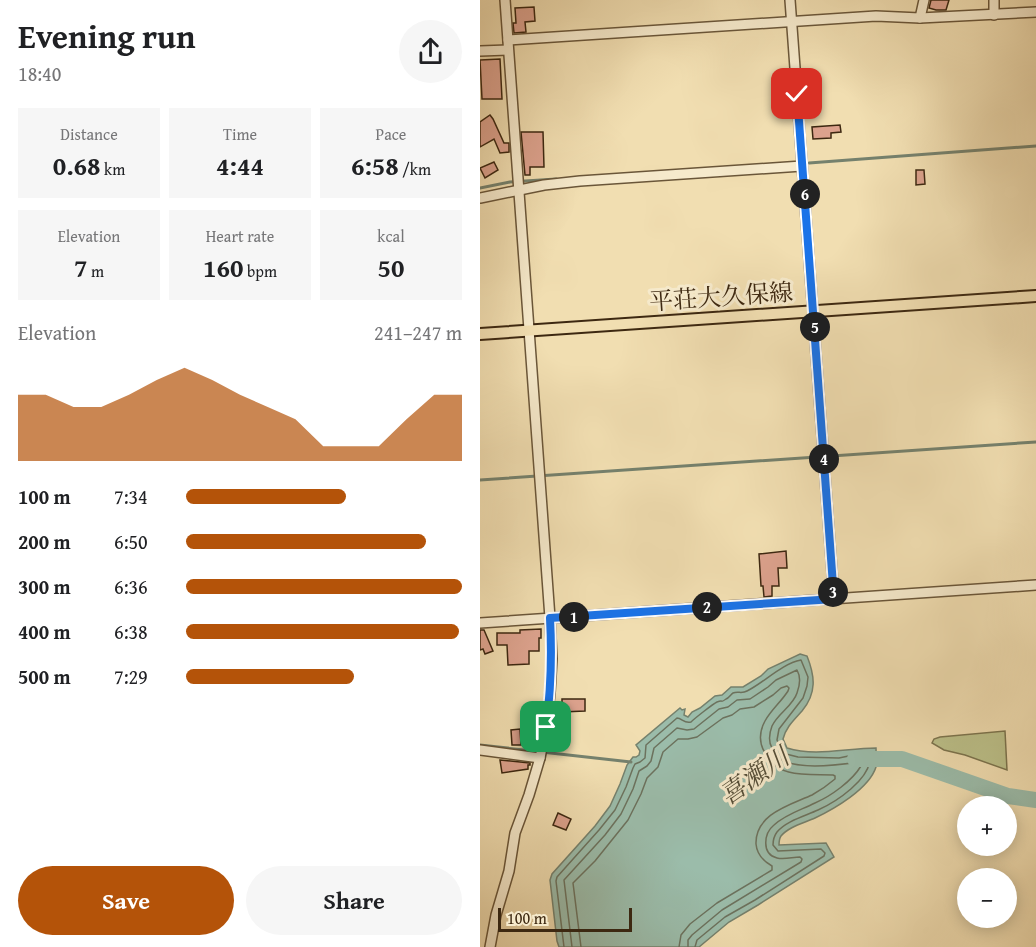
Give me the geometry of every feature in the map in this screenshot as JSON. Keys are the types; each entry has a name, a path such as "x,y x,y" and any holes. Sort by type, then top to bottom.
{"main road":[{"name":"平荘大久保線","path":"480,334 1036,296"}],"street":[{"path":"490,947 496,915 509,871 515,833 540,758 546,727 552,659 505,0"},
{"path":"790,0 834,599"},
{"path":"920,18 924,0"},
{"path":"994,0 994,15"},
{"path":"480,51 508,45 791,21 876,16 920,18 1036,12"},
{"path":"480,198 544,185 802,166"},
{"path":"480,623 1036,585"},
{"path":"480,750 540,758"}],"green space":[{"path":"1005,731 1007,770 944,750 932,743 934,739 940,737"}],"water":[{"path":"800,654 807,656 813,684 807,704 784,735 783,739 787,748 820,752 876,748 876,767 859,790 832,809 788,830 780,838 779,845 826,843 834,857 729,922 699,947 559,947 550,880 552,874 610,806 627,765 633,757 639,755 640,751 636,745 680,708 685,709 684,715 688,717 692,712 715,696 722,695 731,687 743,687 768,669"}],"building":[{"path":"931,0 949,0 946,10 929,8"},
{"path":"534,7 535,21 525,22 526,32 514,33 515,8"},
{"path":"500,59 502,99 482,99 480,60"},
{"path":"490,115 504,143 509,143 509,152 500,153 494,139 480,147 480,122"},
{"path":"840,125 841,132 831,133 831,138 813,139 812,127"},
{"path":"521,132 543,132 544,167 530,167 530,175 525,175"},
{"path":"494,162 498,170 485,178 480,168"},
{"path":"916,170 924,170 925,184 916,185"},
{"path":"786,551 787,568 778,568 779,586 772,586 772,596 764,597 759,554"},
{"path":"541,629 539,651 529,651 529,664 508,665 507,645 497,645 497,633 520,633 520,630"},
{"path":"480,630 484,630 493,651 485,654 483,649 480,650"},
{"path":"562,699 585,699 585,711 562,712"},
{"path":"520,729 521,745 512,745 511,730"},
{"path":"500,760 530,763 530,765 528,769 502,773"},
{"path":"558,813 571,819 566,830 553,825"}],"waterway":[{"path":"809,163 1036,146"},
{"path":"480,188 510,182 556,179"},
{"path":"480,480 1036,442"},
{"path":"480,745 631,762"},
{"name":"喜瀬川","path":"855,759 902,759 1008,796 1036,800"}],"route":[{"path":"546,727 552,659 550,618 834,599 797,94"}]}
